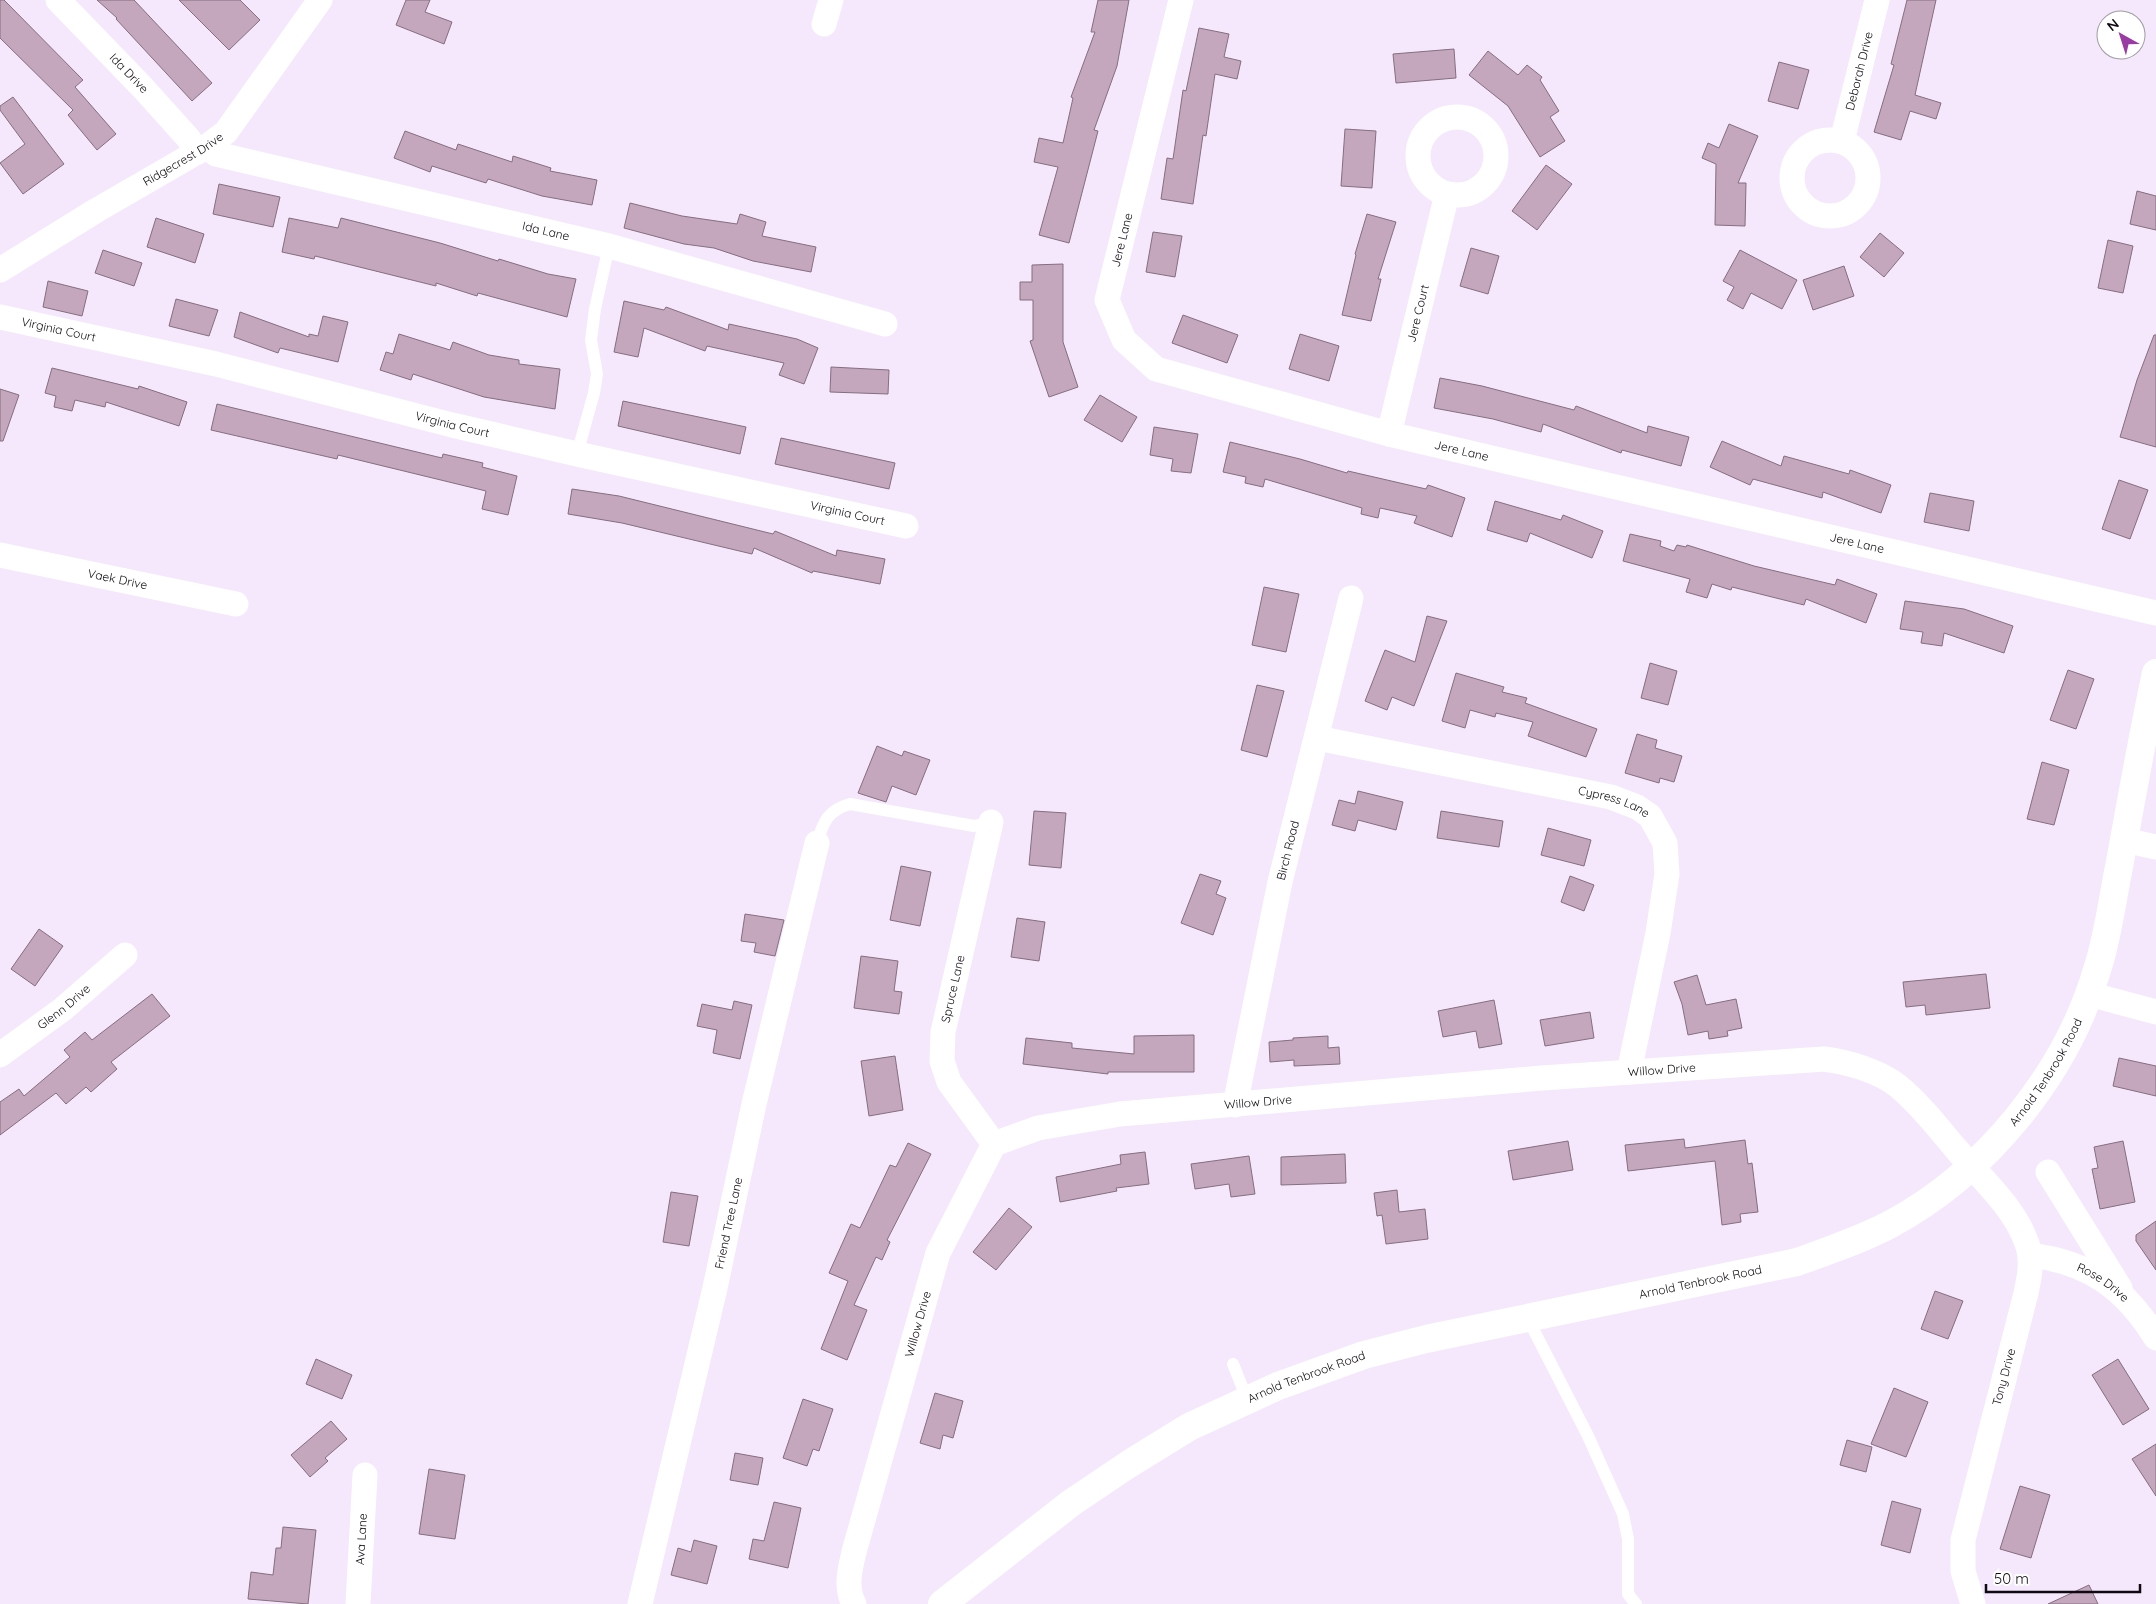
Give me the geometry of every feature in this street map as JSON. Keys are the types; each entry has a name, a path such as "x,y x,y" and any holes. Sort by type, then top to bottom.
{"street":[{"name":"Ida Drive","path":"58,0 143,88 188,138 202,149"},
{"name":"Ridgecrest Drive","path":"0,270 97,210 202,149 226,132 320,0"},
{"path":"824,24 831,0"},
{"name":"Jere Lane","path":"1181,0 1107,300 1124,340 1156,369 1389,434 2156,613"},
{"name":"Deborah Drive","path":"1842,141 1877,0"},
{"name":"Ida Lane","path":"202,149 216,154 609,246 885,324"},
{"name":"Jere Court","path":"1389,434 1447,194"},
{"name":"Virginia Court","path":"0,317 216,364 452,425 577,454 906,526"},
{"name":"Vaek Drive","path":"0,555 236,604"},
{"name":"Birch Road","path":"1236,1105 1280,882 1351,598"},
{"name":"Arnold Tenbrook Road","path":"942,1604 1099,1483 1189,1427 1248,1398 1305,1375 1364,1355 1527,1317 1797,1262 1889,1225 1926,1202 1971,1166 2001,1136 2030,1101 2072,1032 2089,994 2104,946 2156,673"},
{"name":"Cypress Lane","path":"1317,738 1610,797 1637,807 1650,816 1665,843 1667,874 1658,933 1629,1072"},
{"name":"Spruce Lane","path":"991,822 943,1032 942,1061 949,1082 994,1144"},
{"path":"2124,840 2156,847"},
{"name":"Friend Tree Lane","path":"640,1604 716,1288 754,1104 817,843"},
{"name":"Glenn Drive","path":"0,1055 63,1009 125,955"},
{"path":"2089,994 2156,1012"},
{"name":"Willow Drive","path":"854,1604 850,1597 848,1580 854,1552 938,1253 994,1144 1038,1128 1120,1114 1629,1072 1824,1059 1847,1062 1897,1085 1971,1166"},
{"name":"Tony Drive","path":"1971,1166 2019,1227 2030,1256 2030,1273 2026,1293 1962,1540 1963,1571 1973,1604"},
{"path":"2048,1172 2126,1297"},
{"name":"Rose Drive","path":"2030,1256 2051,1258 2079,1267 2104,1280 2126,1297 2142,1316 2156,1338"},
{"name":"Ava Lane","path":"358,1604 365,1475"}],"lane":[{"path":"577,454 594,393 597,374 591,340 595,309 609,246"},
{"path":"817,843 823,823 829,814 838,807 850,804 974,826 991,822"},
{"path":"1527,1317 1588,1436 1623,1514 1628,1539 1628,1594 1636,1604"},
{"path":"1233,1364 1248,1398"}],"building":[{"path":"0,0 4,0 83,80 75,87 116,134 97,150 68,115 73,110 0,38"},
{"path":"97,0 134,0 212,83 192,101 117,18"},
{"path":"179,0 240,0 260,20 229,50"},
{"path":"406,0 430,0 425,12 452,22 444,44 396,25"},
{"path":"1098,0 1129,0 1117,66 1094,130 1098,131 1069,243 1039,235 1058,167 1034,162 1039,138 1063,143 1073,98 1071,97 1095,32 1091,32"},
{"path":"1907,0 1936,0 1915,95 1941,103 1936,119 1910,111 1901,140 1874,132 1894,65 1891,64"},
{"path":"1199,28 1229,34 1224,57 1241,61 1237,79 1215,74 1206,136 1203,135 1193,204 1161,199 1167,158 1173,159 1183,90 1186,91"},
{"path":"1454,49 1456,78 1396,83 1393,54"},
{"path":"1488,51 1518,75 1527,65 1542,77 1540,80 1559,111 1550,117 1565,141 1540,157 1508,106 1469,75"},
{"path":"1779,62 1809,70 1798,109 1768,101"},
{"path":"13,97 64,164 23,194 0,163 25,144 0,110 0,106"},
{"path":"1729,124 1758,136 1738,183 1746,183 1745,226 1715,225 1716,164 1702,158 1708,143 1719,148"},
{"path":"1345,129 1376,131 1372,188 1341,186"},
{"path":"405,131 456,150 458,144 512,162 513,156 551,168 550,171 597,180 592,205 542,196 488,179 486,183 432,166 430,172 394,158"},
{"path":"1546,165 1572,184 1537,230 1512,211"},
{"path":"219,184 280,197 273,227 213,214"},
{"path":"2137,191 2156,196 2156,230 2130,224"},
{"path":"630,203 682,216 737,224 740,214 766,222 762,236 816,247 811,272 753,261 714,248 684,244 624,228"},
{"path":"1367,214 1396,222 1378,279 1381,279 1371,321 1342,315 1355,254"},
{"path":"156,218 204,234 195,263 147,247"},
{"path":"289,218 338,228 341,218 440,243 548,274 576,279 567,317 478,293 477,296 436,283 436,286 315,256 314,259 282,252"},
{"path":"1153,232 1182,236 1175,277 1146,272"},
{"path":"1880,233 1904,253 1884,277 1860,257"},
{"path":"2108,240 2133,246 2123,293 2098,288"},
{"path":"1471,248 1499,256 1488,294 1460,286"},
{"path":"103,250 142,263 134,286 95,273"},
{"path":"1740,250 1797,280 1782,309 1751,293 1743,309 1727,300 1734,287 1723,281"},
{"path":"1063,264 1063,342 1078,387 1049,397 1030,341 1033,340 1033,300 1020,300 1020,282 1032,282 1032,265"},
{"path":"1844,266 1854,296 1813,310 1803,280"},
{"path":"48,281 88,291 82,316 43,307"},
{"path":"176,299 218,310 209,336 169,326"},
{"path":"624,301 664,310 666,307 728,330 729,324 797,339 818,348 804,384 779,375 784,363 707,346 705,351 644,328 638,357 614,352"},
{"path":"240,312 309,337 309,334 318,336 323,316 348,322 338,362 280,348 278,353 234,337"},
{"path":"1183,315 1238,335 1227,363 1172,343"},
{"path":"399,334 450,350 453,342 489,355 519,360 519,364 560,369 555,409 484,397 413,374 411,380 380,370 386,352 393,354"},
{"path":"1300,334 1339,346 1329,381 1289,369"},
{"path":"2154,335 2156,335 2156,447 2120,437 2137,380"},
{"path":"831,367 889,370 888,394 830,392"},
{"path":"52,368 138,389 139,386 187,402 179,426 106,402 105,407 75,400 72,411 54,407 56,396 45,393"},
{"path":"1440,378 1482,386 1574,410 1576,406 1647,433 1648,426 1689,437 1681,466 1622,450 1621,453 1543,424 1541,432 1493,419 1434,408"},
{"path":"0,389 19,395 3,441 0,441"},
{"path":"1100,395 1137,417 1122,442 1084,420"},
{"path":"623,401 746,427 740,454 618,426"},
{"path":"217,404 442,458 443,454 483,463 482,467 517,476 508,515 482,509 486,491 338,455 337,459 211,430"},
{"path":"1154,427 1198,434 1191,473 1171,471 1173,459 1150,455"},
{"path":"781,438 895,463 889,489 775,464"},
{"path":"1722,441 1781,466 1784,456 1849,474 1850,470 1891,485 1881,513 1823,492 1822,498 1753,479 1750,485 1710,467"},
{"path":"1230,442 1347,473 1348,471 1426,489 1428,485 1465,498 1452,537 1414,523 1417,516 1380,508 1378,518 1361,514 1362,508 1265,479 1263,487 1245,483 1246,477 1223,472"},
{"path":"2119,480 2148,490 2130,539 2102,529"},
{"path":"572,489 619,496 773,534 775,531 836,556 837,550 885,559 880,584 813,571 812,573 754,548 752,554 622,523 568,514"},
{"path":"1930,493 1974,501 1969,531 1924,522"},
{"path":"1495,501 1561,520 1563,515 1603,531 1592,558 1530,533 1527,542 1487,530"},
{"path":"1630,534 1661,541 1660,546 1674,551 1677,545 1686,547 1687,545 1754,566 1835,585 1837,579 1877,594 1866,623 1806,599 1804,605 1732,587 1731,590 1712,584 1707,598 1686,592 1690,579 1623,561"},
{"path":"1264,587 1299,594 1286,652 1252,645"},
{"path":"1905,601 1964,609 2013,626 2004,653 1944,633 1942,646 1921,643 1923,632 1900,629"},
{"path":"1427,616 1447,621 1414,706 1392,697 1387,710 1365,701 1385,650 1415,662"},
{"path":"1650,663 1677,671 1668,705 1641,698"},
{"path":"2068,670 2094,679 2076,729 2050,720"},
{"path":"1456,673 1504,687 1502,692 1527,698 1525,703 1597,729 1586,757 1528,736 1533,722 1496,713 1495,717 1470,710 1465,728 1442,721"},
{"path":"1257,685 1284,691 1267,757 1241,750"},
{"path":"1637,734 1657,740 1655,748 1682,756 1674,782 1660,778 1659,783 1625,773"},
{"path":"877,746 902,756 904,751 930,760 916,795 892,786 886,802 858,793"},
{"path":"2042,762 2069,770 2054,825 2027,819"},
{"path":"1358,791 1403,802 1396,830 1358,820 1355,831 1332,825 1339,800 1355,804"},
{"path":"1034,811 1066,813 1061,868 1029,865"},
{"path":"1441,811 1503,821 1499,847 1437,838"},
{"path":"1548,828 1591,840 1584,866 1541,855"},
{"path":"901,866 931,872 920,926 890,920"},
{"path":"1200,874 1221,881 1216,894 1226,898 1213,935 1181,923"},
{"path":"1570,876 1594,885 1584,911 1561,902"},
{"path":"745,914 784,920 775,956 754,952 756,943 741,941"},
{"path":"1017,918 1045,922 1039,961 1011,957"},
{"path":"39,929 63,946 35,986 11,969"},
{"path":"861,956 898,961 894,991 902,992 899,1014 854,1008"},
{"path":"1986,974 1990,1008 1926,1015 1925,1005 1906,1007 1903,982"},
{"path":"1697,975 1706,1005 1736,999 1742,1028 1727,1031 1728,1036 1709,1039 1708,1031 1688,1035 1682,1004 1674,982"},
{"path":"152,994 170,1016 111,1062 117,1069 91,1092 86,1087 66,1104 56,1093 0,1135 0,1102 19,1089 24,1096 70,1057 64,1050 85,1032 92,1040"},
{"path":"1494,1000 1502,1044 1479,1048 1476,1031 1443,1037 1438,1011"},
{"path":"734,1001 752,1005 740,1059 713,1053 717,1030 697,1026 702,1004 732,1010"},
{"path":"1590,1012 1594,1038 1545,1046 1540,1020"},
{"path":"1194,1035 1194,1072 1108,1072 1108,1074 1023,1064 1026,1038 1072,1043 1072,1048 1134,1054 1134,1036"},
{"path":"1328,1036 1328,1048 1339,1047 1340,1064 1294,1066 1294,1060 1270,1062 1269,1042 1293,1040 1293,1038"},
{"path":"895,1056 903,1110 869,1116 861,1061"},
{"path":"2119,1058 2156,1066 2156,1096 2113,1086"},
{"path":"1684,1139 1685,1148 1745,1140 1748,1164 1752,1163 1758,1212 1740,1214 1741,1222 1722,1225 1715,1161 1628,1171 1625,1145"},
{"path":"1568,1141 1573,1170 1513,1180 1508,1151"},
{"path":"2123,1141 2135,1202 2100,1209 2092,1169 2098,1168 2094,1147"},
{"path":"908,1143 931,1154 887,1240 890,1242 882,1260 876,1257 854,1305 867,1310 847,1360 821,1349 848,1281 829,1273 851,1224 860,1228 890,1165 896,1167"},
{"path":"1145,1152 1149,1184 1116,1188 1117,1191 1060,1202 1056,1177 1121,1164 1120,1155"},
{"path":"1345,1154 1346,1183 1281,1185 1281,1157"},
{"path":"1249,1156 1255,1194 1231,1197 1229,1184 1195,1189 1191,1164"},
{"path":"1397,1190 1399,1212 1425,1209 1428,1239 1386,1244 1382,1215 1377,1216 1374,1193"},
{"path":"671,1192 698,1196 689,1246 663,1242"},
{"path":"1009,1208 1032,1227 996,1270 973,1252"},
{"path":"2156,1221 2156,1270 2136,1241 2136,1235"},
{"path":"1935,1291 1963,1301 1948,1339 1921,1329"},
{"path":"316,1359 352,1375 342,1399 306,1384"},
{"path":"2118,1359 2149,1409 2123,1425 2092,1375"},
{"path":"1894,1388 1928,1402 1906,1457 1871,1444"},
{"path":"935,1393 963,1401 953,1438 943,1435 940,1449 920,1443"},
{"path":"803,1399 833,1409 819,1451 813,1449 807,1466 783,1458"},
{"path":"331,1421 347,1439 325,1458 328,1461 310,1477 291,1455"},
{"path":"1847,1440 1872,1447 1866,1472 1840,1465"},
{"path":"2156,1444 2156,1496 2132,1459"},
{"path":"735,1453 763,1458 758,1485 730,1480"},
{"path":"429,1469 465,1475 455,1539 419,1534"},
{"path":"2020,1486 2050,1495 2031,1558 2000,1549"},
{"path":"1892,1501 1921,1509 1910,1553 1881,1545"},
{"path":"774,1502 801,1508 788,1568 749,1559 753,1539 764,1541"},
{"path":"283,1527 316,1530 308,1604 248,1599 251,1572 273,1575 276,1548 281,1548"},
{"path":"694,1540 717,1546 707,1584 671,1575 678,1548 691,1552"},
{"path":"2089,1585 2098,1604 2048,1604"}]}
